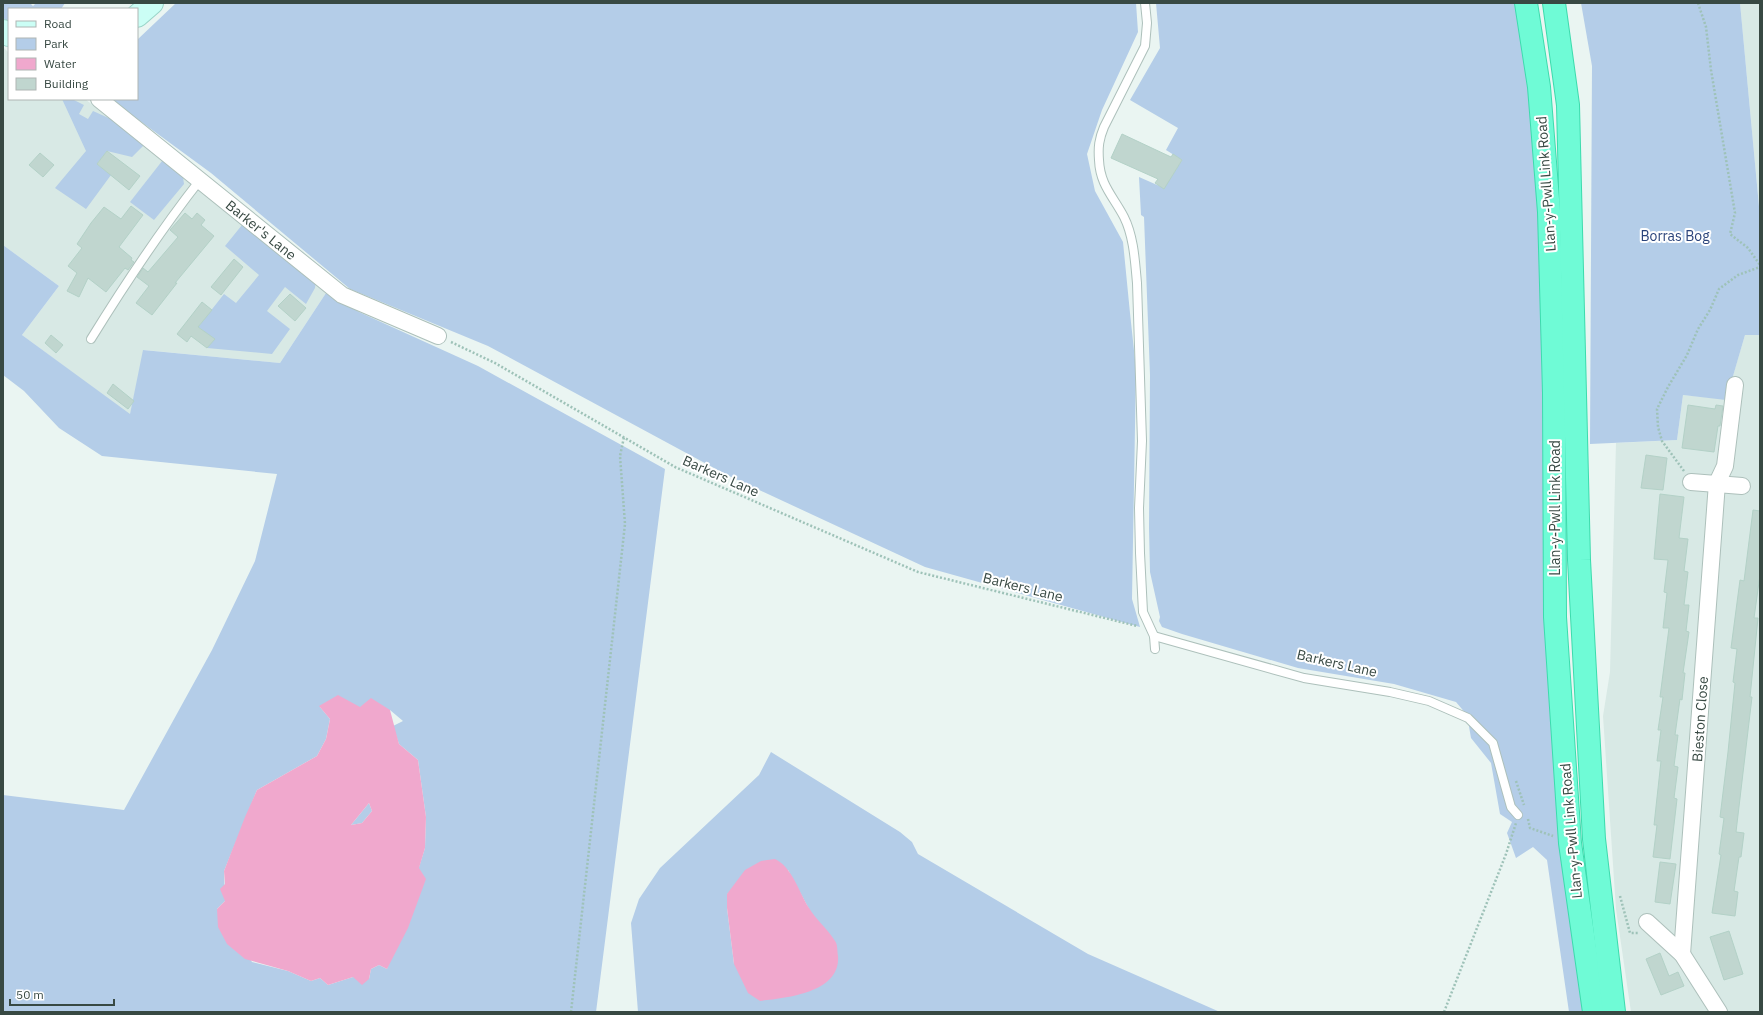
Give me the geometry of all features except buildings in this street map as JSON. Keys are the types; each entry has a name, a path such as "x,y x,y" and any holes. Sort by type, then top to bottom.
{"highway":[{"name":"Llan-y-Pwll Link Road","path":"1526,3 1540,87 1549,212 1554,394 1555,617 1570,843 1594,1012"},
{"name":"Llan-y-Pwll Link Road","path":"1554,3 1568,105 1579,560 1594,839 1614,1012"}],"street":[{"path":"138,15 152,3"},
{"name":"Barker's Lane","path":"100,100 342,295 438,336"},
{"name":"Bieston Close","path":"1682,954 1717,484 1725,466 1735,385"},
{"path":"1691,482 1742,486"},
{"path":"1647,922 1682,954 1719,1012"}],"lane":[{"path":"1145,3 1148,23 1145,46 1104,127 1099,138 1098,149 1101,178 1124,218 1134,257 1137,283 1142,441 1139,508 1140,553 1143,612 1152,633 1155,649"},
{"path":"91,340 160,232 200,180"},
{"path":"1152,633 1304,678 1390,692 1429,701 1468,718 1493,743 1511,807 1522,814"}],"path":[{"path":"1691,482 1662,440 1658,427 1657,409 1687,355 1698,329 1710,310 1719,289 1738,275 1760,267 1748,248 1730,234 1736,213 1711,70 1706,27 1698,3"},
{"name":"Barkers Lane","path":"438,336 495,362 675,467 918,572 1152,633"},
{"path":"571,1012 625,524 620,456 624,437"},
{"path":"1515,778 1525,806"},
{"path":"1522,814 1530,828 1570,843"},
{"path":"1444,1012 1522,814"}],"shaded area":[{"path":"1740,3 1760,3 1760,217"},
{"path":"3,47 8,52 8,100 86,100 316,281 326,293 280,363 144,350 130,415 22,335 59,286 3,245"},
{"path":"1745,335 1760,335 1760,1012 1631,1012 1616,909 1603,716 1610,672 1616,443 1677,440 1683,395 1726,399"}],"green space":[{"path":"3,3 30,3 33,6 36,3 65,3 62,8 8,8 8,21 3,18"},
{"path":"176,3 1136,3 1138,32 1102,110 1087,154 1095,191 1123,242 1136,369 1132,599 1140,627 925,567 727,475 488,346 350,289 211,173 111,100 138,100 138,39"},
{"path":"1156,3 1518,3 1536,123 1585,1012 1569,1012 1547,860 1533,847 1516,858 1507,833 1512,822 1500,814 1491,763 1471,738 1467,715 1456,702 1394,684 1298,668 1182,634 1162,627 1159,621 1160,617 1150,572 1150,375 1144,217 1141,215 1139,177 1164,188 1182,160 1166,150 1178,128 1130,100 1160,48"},
{"name":"Borras Bog","path":"1581,3 1740,3 1760,217 1760,335 1745,335 1726,400 1683,395 1677,440 1590,444 1592,66"},
{"path":"62,100 74,100 84,105 79,114 88,119 93,111 113,120 145,144 132,157 107,151 97,164 111,175 86,209 55,188 86,151"},
{"path":"166,156 182,170 184,184 154,220 130,202"},
{"path":"242,225 316,281 315,288 306,304 285,287 267,311 290,329 272,354 207,348 214,339 198,327 224,294 236,303 259,275 225,246"},
{"path":"3,245 59,286 22,335 130,414 143,350 280,363 326,293 359,312 478,366 665,469 596,1012 3,1012 3,795 124,810 212,650 255,561 277,474 102,456 59,428 24,391 3,375","holes":["320,707 390,710 403,721 393,726 399,744 418,760 426,817 425,848 387,969 379,965 371,969 369,979 353,977 328,985 320,978 311,981 288,971 252,962 217,909 225,901 224,871 257,790 317,756 326,739 330,719"]},
{"path":"771,752 900,832 912,842 918,854 1088,954 1220,1012 638,1012 631,923 639,899 660,868 759,775","holes":["788,870 809,909 734,964 727,908 727,894"]},
{"path":"369,803 372,811 362,823 351,825"}],"water":[{"path":"338,695 360,707 371,698 390,710 399,744 418,760 426,817 425,848 419,868 426,879 408,928 387,969 379,965 371,969 369,979 362,985 353,977 328,985 320,978 311,981 288,971 245,959 227,944 218,927 217,909 225,901 220,889 225,884 224,871 257,790 317,756 326,739 330,719 319,706","holes":["369,803 372,811 362,823 351,825"]},
{"path":"775,859 791,874 805,902 835,941 838,956 837,968 831,978 821,986 810,991 784,998 760,1001 748,993 734,964 727,908 727,894 745,870 761,861"}]}
